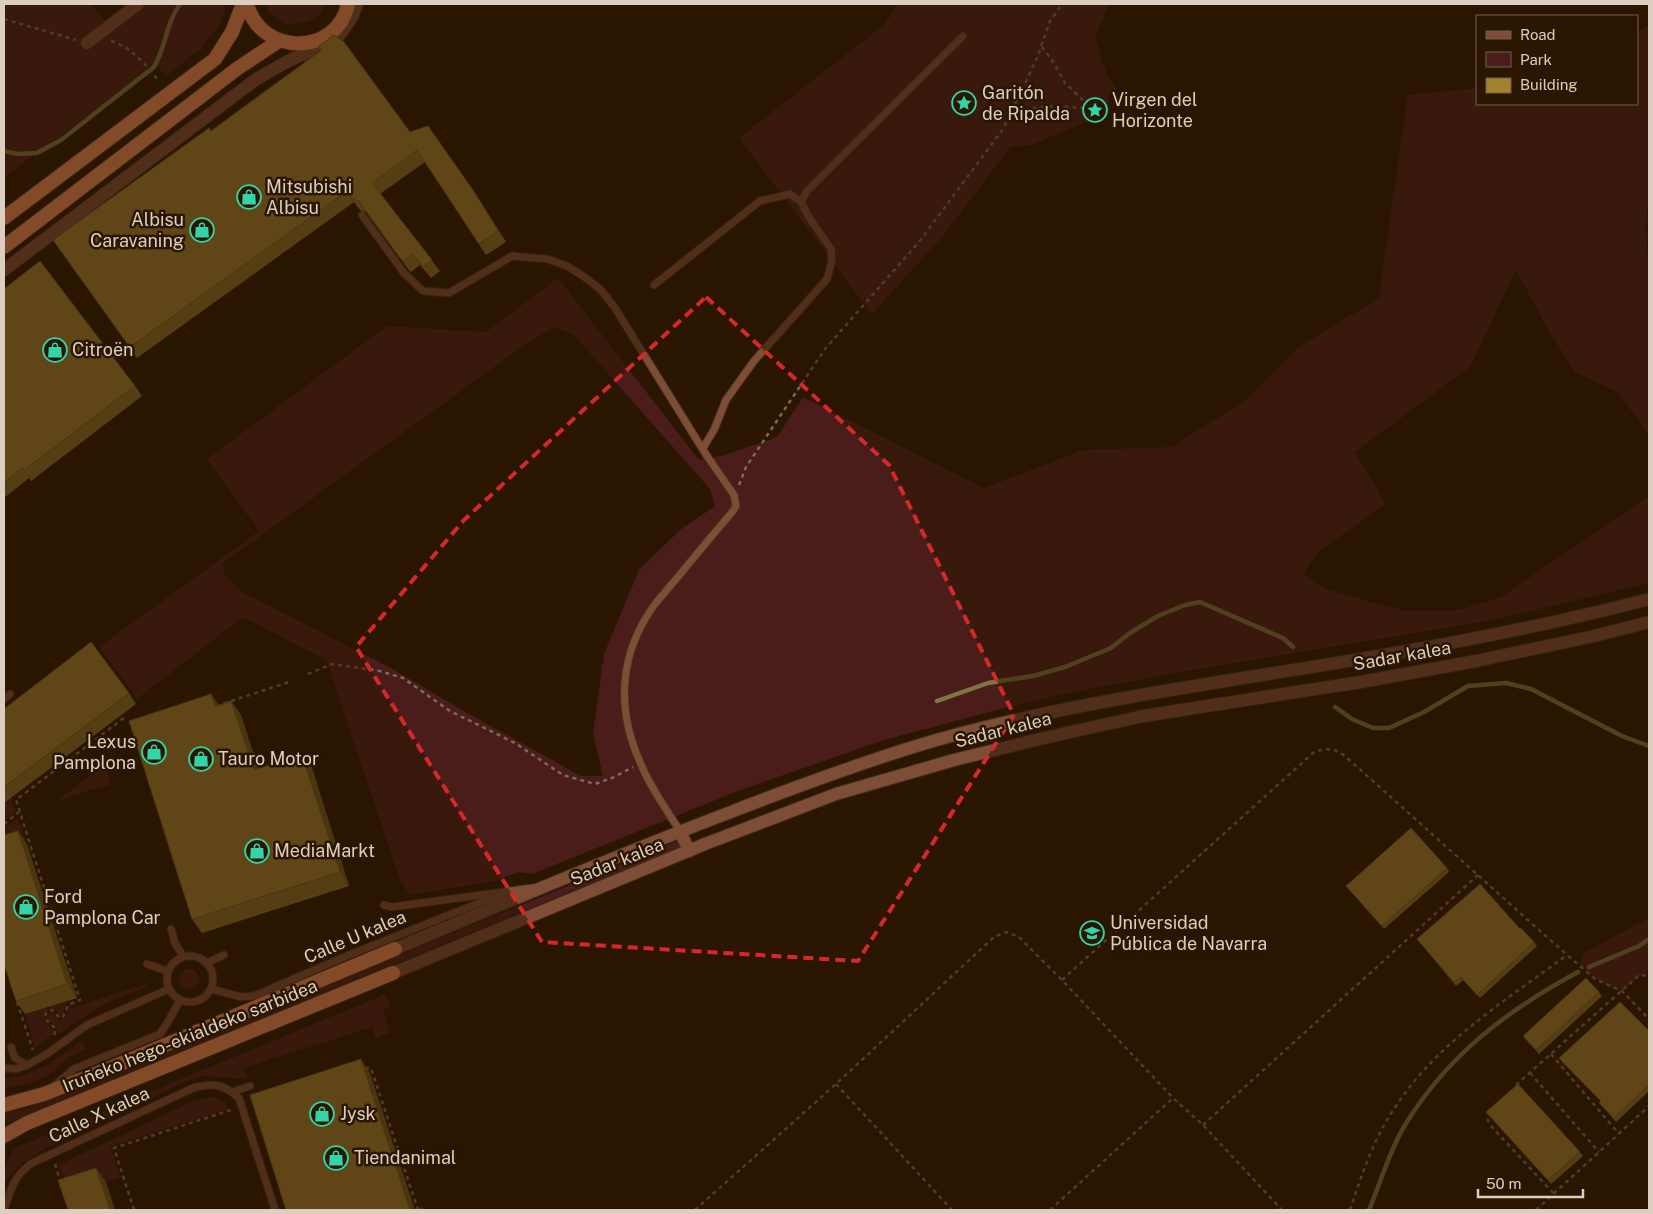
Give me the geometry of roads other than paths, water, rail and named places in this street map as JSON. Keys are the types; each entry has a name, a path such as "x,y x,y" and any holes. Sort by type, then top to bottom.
{"highway":[{"path":"4,218 215,59 232,32 243,4"},
{"path":"247,4 256,24 266,34 279,41 295,44 311,43 326,36 338,25 348,4"},
{"path":"4,246 238,68 279,41"},
{"path":"4,1105 44,1094 395,949"},
{"name":"Iruñeko hego-ekialdeko sarbidea","path":"4,1136 27,1123 393,973"}],"street":[{"path":"91,40 138,4"},
{"path":"4,270 255,80 286,62 333,41 352,17 357,4"},
{"name":"Sadar kalea","path":"395,949 680,831 831,774 941,739 1132,696 1472,640 1588,615 1649,599"},
{"name":"Sadar kalea","path":"393,973 689,851 836,794 954,760 1143,716 1361,682 1476,661 1594,636 1649,622"},
{"path":"680,831 689,851"}],"lane":[{"path":"801,202 807,190 963,36"},
{"path":"654,285 760,201 790,194 801,202 810,219 831,249 832,261 827,279 754,361 726,400 714,430 702,448"},
{"path":"362,215 404,273 423,291 449,293 512,256 547,259 567,266 586,278 601,290 615,308 702,448 734,495 736,506 733,511 654,606 628,660 623,702 629,732 640,763 658,797 680,831"},
{"name":"Calle U kalea","path":"384,905 392,907 544,886"},
{"name":"Calle U kalea","path":"211,989 240,997 254,996 509,890"},
{"path":"171,930 175,943 183,956"},
{"path":"183,956 195,956 207,962 212,970 213,980 211,989 200,1000 193,1002 180,1000 169,989 166,978 168,971 176,959 183,956"},
{"path":"207,962 224,956"},
{"path":"146,964 168,971"},
{"path":"4,1068 16,1069 27,1065 87,1025 169,989"},
{"path":"44,1094 74,1069 160,1034 180,1000"},
{"path":"11,1047 15,1058 27,1065"},
{"name":"Calle X kalea","path":"4,1210 10,1189 20,1172 32,1163 193,1088 218,1084 232,1092"},
{"path":"232,1092 250,1086"},
{"path":"232,1092 239,1098 275,1210"}],"waterway":[{"path":"4,151 17,154 37,153 61,140 154,67 175,11 180,4"},
{"path":"937,701 988,683 1033,676 1065,667 1111,648 1130,633 1158,616 1185,605 1200,602 1283,638 1293,647"},
{"path":"1335,707 1352,719 1373,728 1389,728 1424,712 1468,686 1506,683 1531,689 1622,736 1649,746"},
{"path":"1589,967 1639,946 1649,939"},
{"path":"1369,1210 1399,1135 1440,1077 1460,1056 1503,1019 1578,972"}],"place":[{"name":"Garitón de Ripalda","path":"964,103"},
{"name":"Virgen del Horizonte","path":"1095,110"},
{"name":"Mitsubishi Albisu","path":"249,197"},
{"name":"Albisu Caravaning","path":"202,230"},
{"name":"Citroën","path":"55,350"},
{"name":"Lexus Pamplona","path":"154,752"},
{"name":"Tauro Motor","path":"201,759"},
{"name":"MediaMarkt","path":"257,851"},
{"name":"Ford Pamplona Car","path":"26,907"},
{"name":"Universidad Pública de Navarra","path":"1092,933"},
{"name":"Jysk","path":"322,1114"},
{"name":"Tiendanimal","path":"336,1158"}]}
